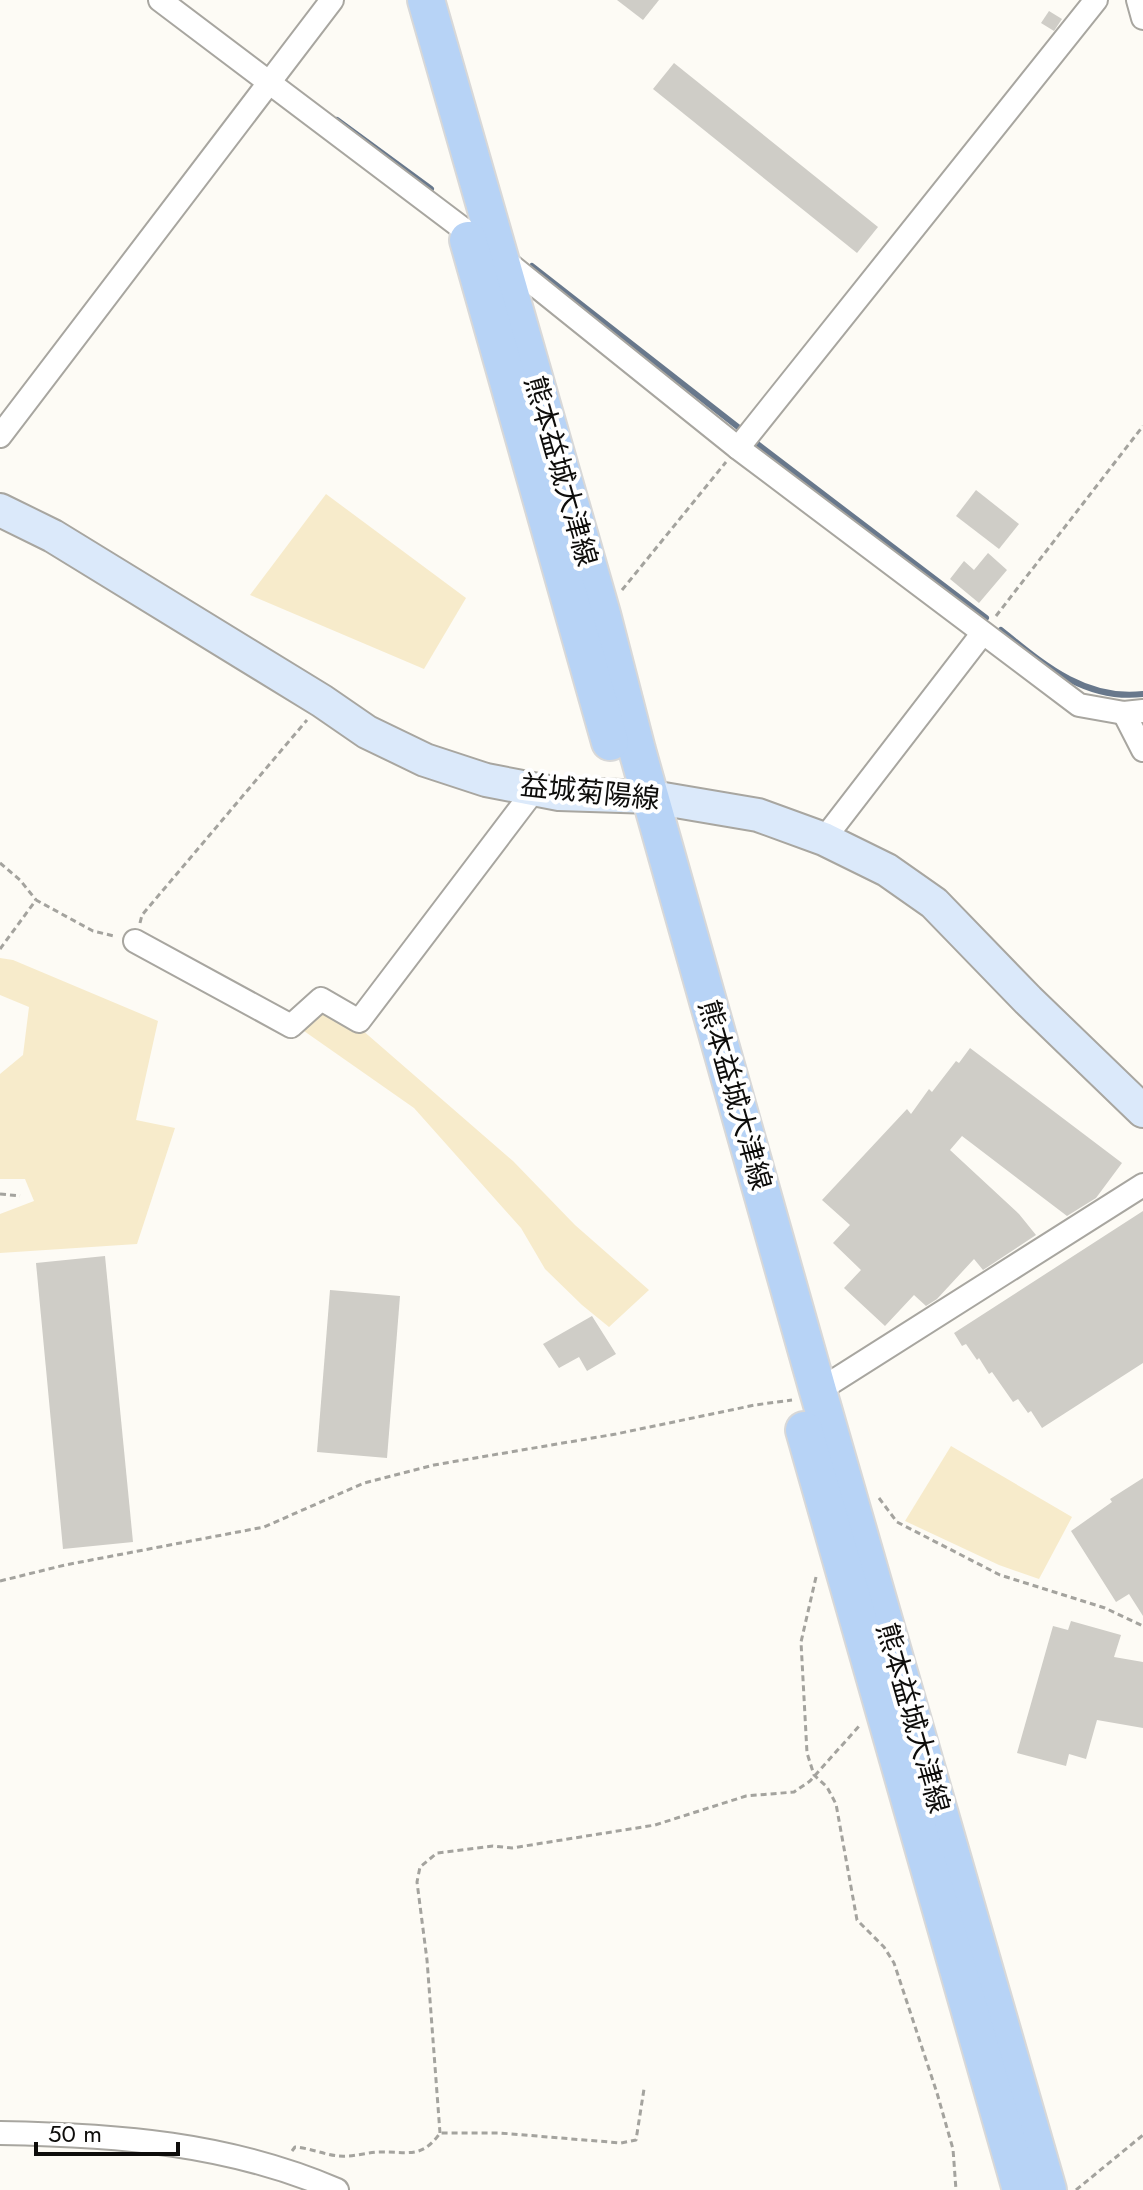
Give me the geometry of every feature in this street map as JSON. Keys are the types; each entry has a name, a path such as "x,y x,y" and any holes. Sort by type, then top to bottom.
{"main road":[{"name":"熊本益城大津線","path":"400,0 465,231 638,796 807,1395 1048,2190"},
{"name":"熊本益城大津線","path":"426,0 602,614 638,796"},
{"name":"益城菊陽線","path":"0,510 53,536 322,701 367,732 425,760 486,780 559,794 638,796 758,815 824,839 887,870 934,903 1028,1000 1143,1111"},
{"name":"熊本益城大津線","path":"807,1395 883,1709 1021,2190"}],"street":[{"path":"160,0 499,256 738,448 1079,705 1134,712 1143,750"},
{"path":"0,436 332,0"},
{"path":"738,448 1096,0"},
{"path":"1138,0 1143,18"},
{"path":"824,839 982,634"},
{"path":"135,941 291,1026 321,999 359,1021 535,789"},
{"path":"807,1395 1143,1185"},
{"path":"0,2133 62,2134 196,2147 281,2168 337,2190"}],"path":[{"path":"982,634 1143,426"},
{"path":"602,614 738,448"},
{"path":"0,863 20,880 36,900 93,931 135,941 142,915 322,701"},
{"path":"0,949 36,900"},
{"path":"0,1194 20,1196"},
{"path":"0,1581 65,1565 264,1527 364,1483 434,1465 616,1434 807,1395"},
{"path":"875,1493 897,1522 1000,1575 1105,1608 1143,1626"},
{"path":"818,1566 801,1642 807,1753 814,1775 827,1787 836,1804 857,1920 884,1947 894,1963 953,2149 956,2190"},
{"path":"281,2168 295,2147 317,2149 337,2156 378,2152 414,2154 431,2146 440,2133 427,1960 417,1882 420,1867 437,1853 493,1846 512,1848 655,1825 746,1796 794,1792 814,1775 856,1728 883,1709"},
{"path":"440,2133 500,2133 621,2143 636,2140 644,2089"},
{"path":"1076,2190 1143,2135"}],"shaded area":[{"path":"326,494 466,598 424,669 250,595"},
{"path":"0,958 13,960 158,1021 136,1120 175,1128 137,1244 0,1253 0,1214 34,1201 25,1179 0,1179 0,1074 23,1055 29,1007 0,995"},
{"path":"326,1007 361,1029 513,1161 575,1225 649,1290 609,1327 582,1305 545,1269 521,1228 414,1108 304,1031"},
{"path":"951,1446 1072,1517 1039,1579 999,1565 905,1521"}],"building":[{"path":"617,0 659,0 643,20"},
{"path":"1049,11 1062,19 1054,31 1041,23"},
{"path":"674,63 878,227 857,253 653,89"},
{"path":"976,490 1019,524 999,549 956,516"},
{"path":"988,553 1007,570 979,603 950,579 964,561 974,570"},
{"path":"970,1048 1122,1163 1096,1198 1067,1216 962,1136 950,1150 1019,1214 1036,1235 983,1270 974,1259 937,1299 926,1306 914,1295 885,1326 844,1288 861,1270 833,1243 850,1225 822,1200 907,1109 911,1114 929,1089 932,1092"},
{"path":"1143,1211 1143,1363 1042,1428 1018,1399 1013,1402 992,1372 989,1374 979,1358 977,1360 966,1344 962,1346 954,1333"},
{"path":"105,1256 133,1542 63,1549 36,1263"},
{"path":"330,1290 400,1296 387,1458 317,1452"},
{"path":"592,1316 616,1354 587,1371 579,1357 559,1368 543,1344"},
{"path":"1143,1478 1143,1616 1129,1594 1116,1602 1071,1531 1112,1502 1110,1499"},
{"path":"1071,1621 1121,1635 1114,1657 1143,1662 1143,1728 1097,1720 1086,1759 1069,1754 1066,1766 1017,1753 1053,1626 1068,1630"}],"waterway":[{"path":"337,120 431,189"},
{"path":"532,266 738,427"},
{"path":"752,440 986,618"},
{"path":"1001,630 1049,667 1084,686 1122,695 1143,694"}]}
